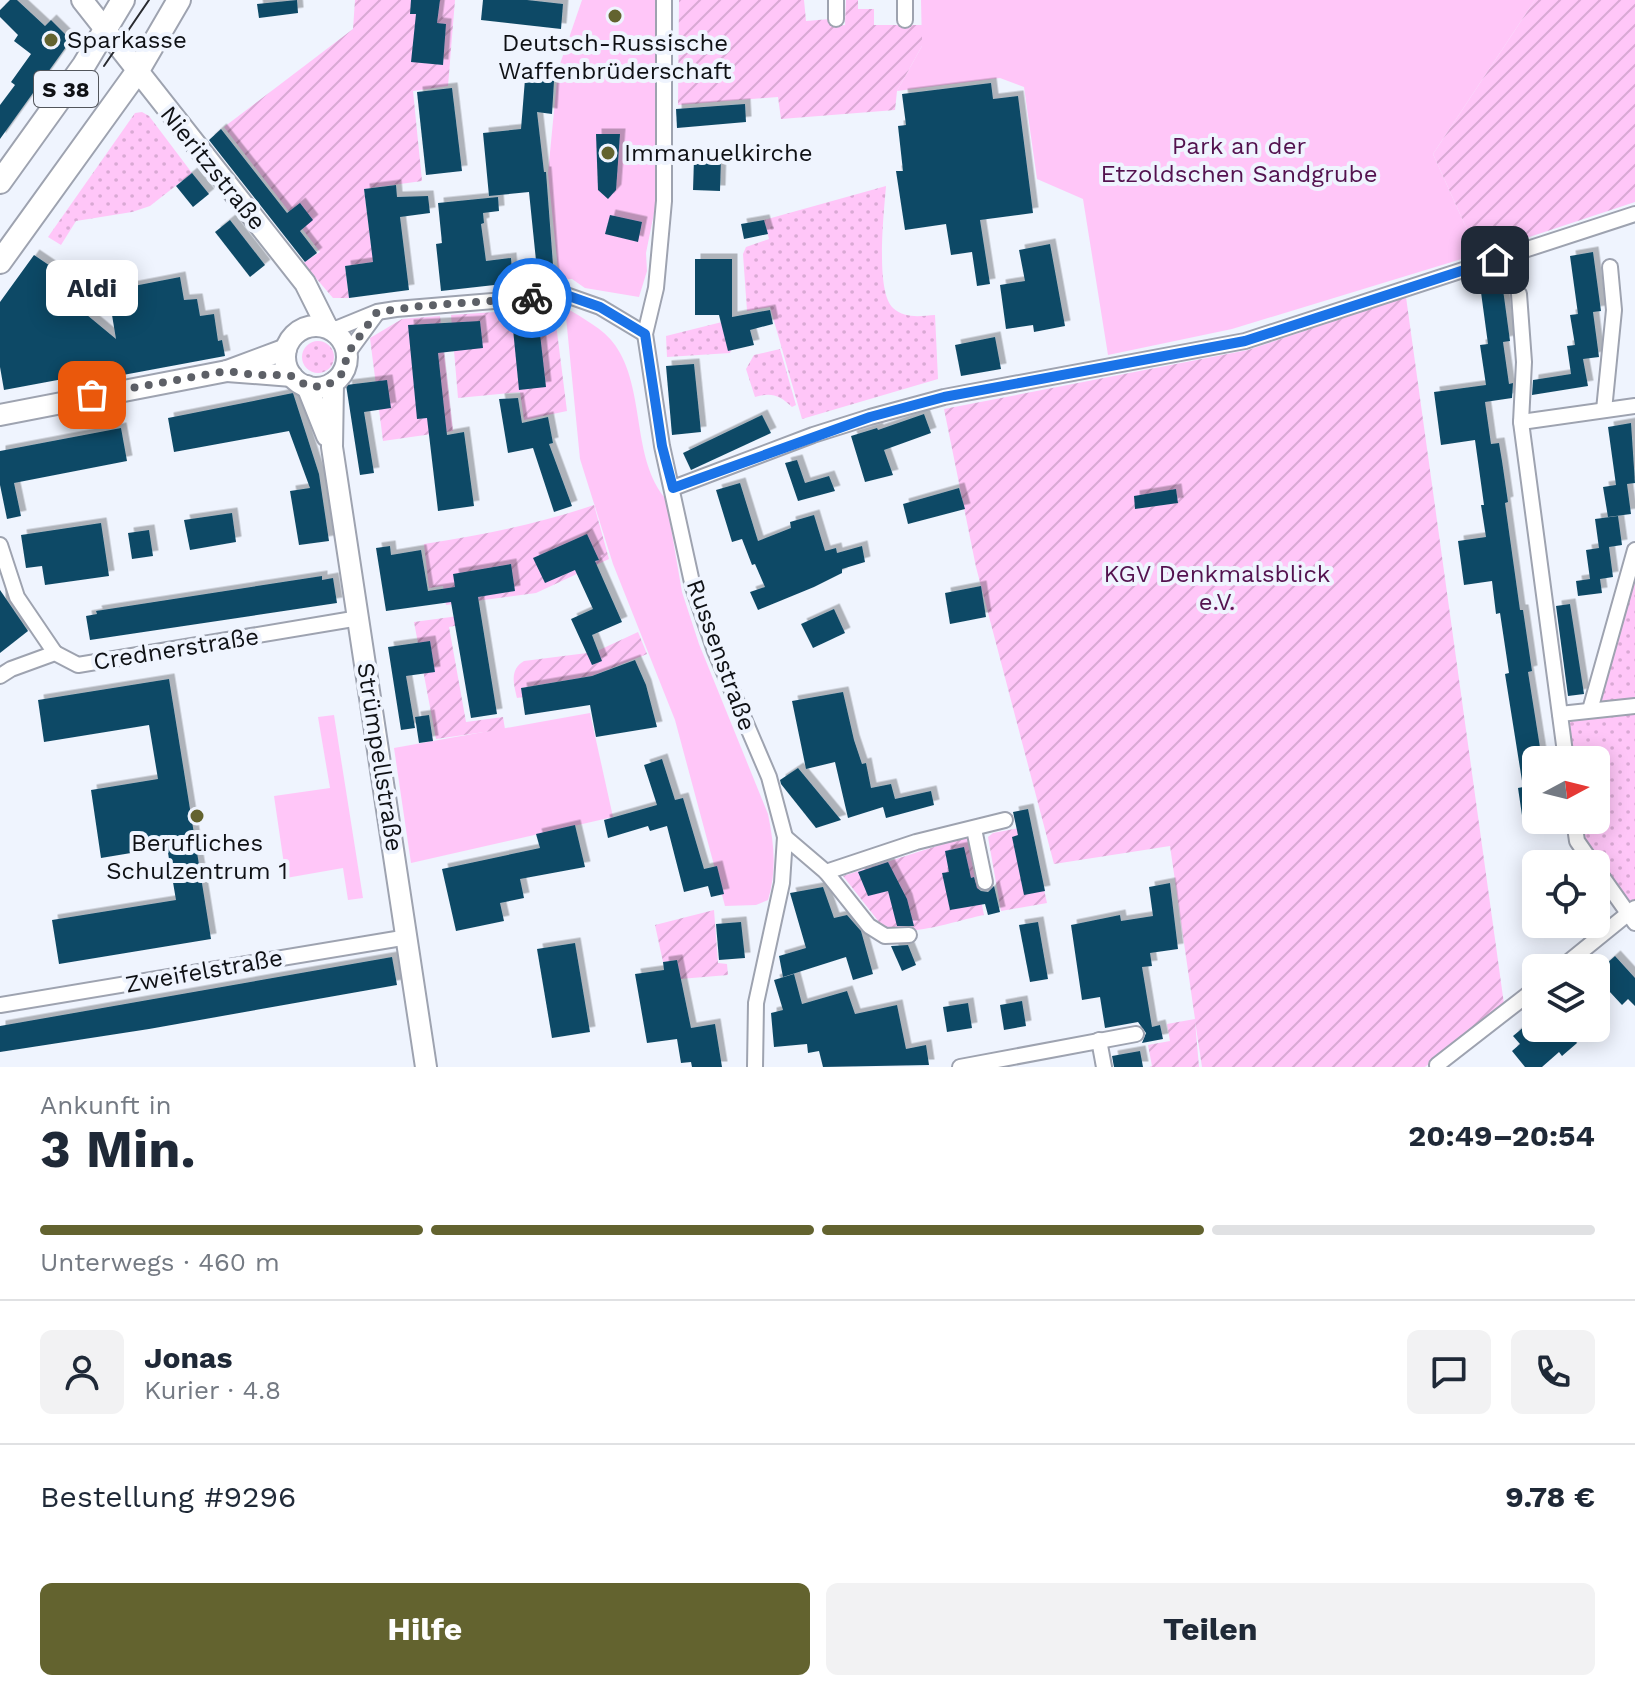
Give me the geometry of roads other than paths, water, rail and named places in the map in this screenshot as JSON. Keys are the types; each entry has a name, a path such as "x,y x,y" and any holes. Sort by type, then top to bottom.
{"main road":[{"name":"S 38","path":"0,182 84,65 123,0"},
{"name":"S 38","path":"0,262 137,72 179,0"}],"street":[{"name":"Nieritzstraße","path":"82,0 305,283 330,329"},
{"name":"Russenstraße","path":"664,0 664,201 656,288 645,334 662,446 693,587 715,651 769,777 785,837 782,883 756,1003 755,1067"},
{"path":"836,0 836,19"},
{"path":"905,0 905,20"},
{"path":"673,488 813,435 944,397 1245,341 1635,214"},
{"path":"1604,410 1614,310 1610,267"},
{"path":"301,329 305,283"},
{"path":"1519,294 1524,362 1521,422 1564,746"},
{"path":"299,381 285,358 294,334 301,329 309,326 330,329 377,312 421,306 566,295 600,307 645,334"},
{"path":"227,371 299,381 316,388 333,383 344,371 347,354 377,312"},
{"path":"330,329 340,337 347,354"},
{"path":"0,415 227,371 286,349"},
{"name":"Strümpellstraße","path":"299,381 332,447"},
{"name":"Strümpellstraße","path":"333,383 332,447 426,1067"},
{"path":"1521,422 1635,406"},
{"path":"0,545 17,597 55,653 0,676"},
{"path":"1590,710 1635,550"},
{"name":"Crednerstraße","path":"55,653 78,665 359,618"},
{"path":"1560,714 1635,706"},
{"path":"826,872 916,842 1005,820"},
{"path":"974,829 985,882"},
{"path":"785,837 826,872 869,926 885,936 909,935"},
{"path":"1580,954 1633,915 1610,886"},
{"name":"Zweifelstraße","path":"0,1005 408,937"},
{"path":"1437,1065 1522,999"},
{"path":"965,1066 1136,1034"},
{"path":"1099,1040 1104,1067"}],"tram line":[{"path":"104,66 149,0"}],"place":[{"name":"Deutsch-Russische Waffenbrüderschaft","path":"615,16"},
{"name":"Sparkasse","path":"51,40"},
{"name":"Immanuelkirche","path":"608,153"},
{"name":"Aldi","path":"92,395"},
{"name":"Berufliches Schulzentrum 1","path":"197,816"}],"park label":[{"name":"Park an der Etzoldschen Sandgrube","path":"1239,160"},
{"name":"KGV Denkmalsblick e.V.","path":"1217,588"}]}
